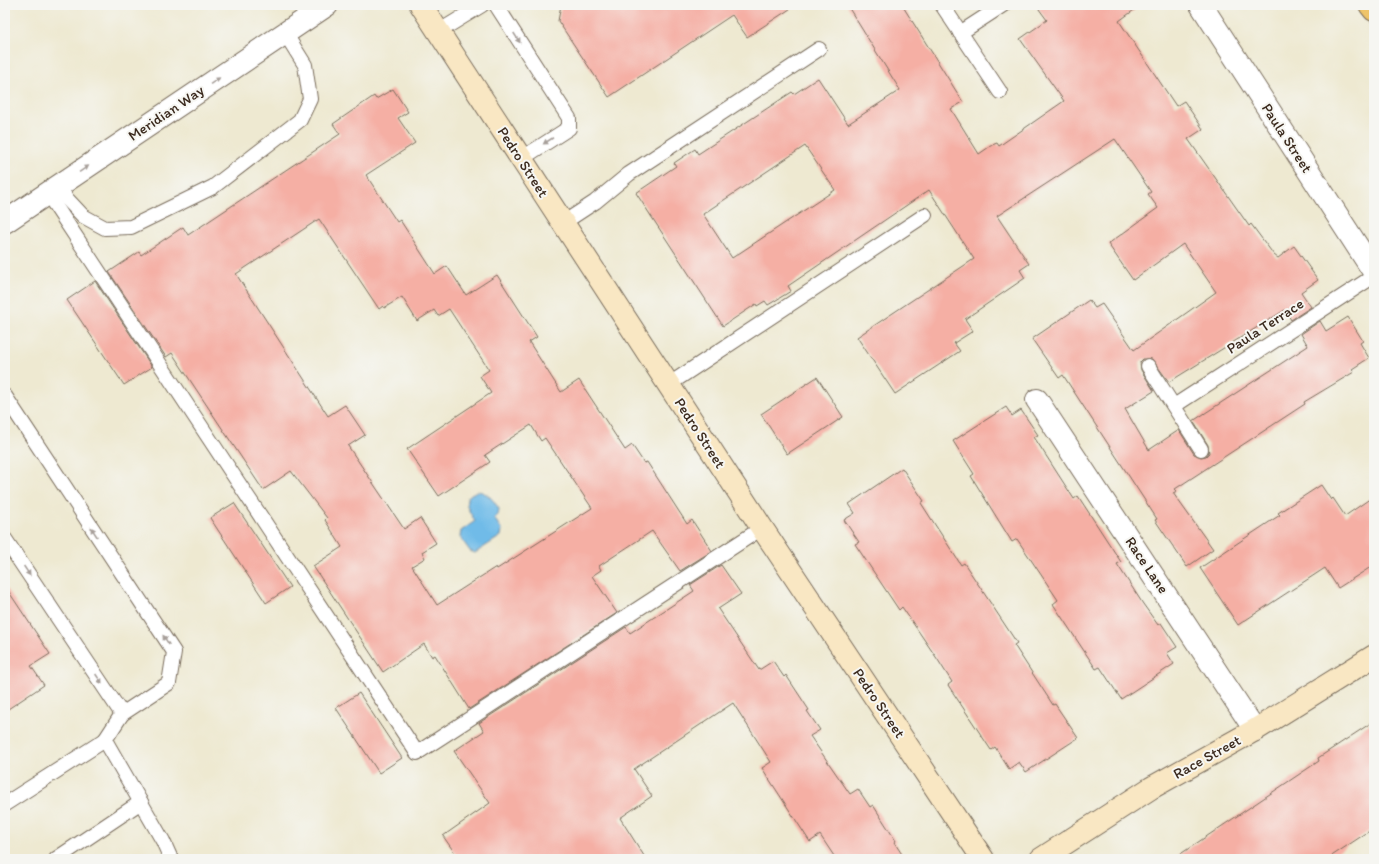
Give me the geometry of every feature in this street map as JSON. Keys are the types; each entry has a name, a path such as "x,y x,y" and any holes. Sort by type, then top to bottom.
{"highway":[{"path":"1370,5 1374,10"}],"street":[{"name":"Meridian Way","path":"5,222 328,5"},
{"name":"Pedro Street","path":"421,5 762,528 983,859"},
{"name":"Paula Street","path":"1201,5 1374,272"},
{"name":"Race Lane","path":"1037,400 1256,730"},
{"name":"Race Street","path":"1041,859 1151,788 1256,730 1374,656"}],"lane":[{"path":"438,32 482,5"},
{"path":"496,5 569,118 569,128 521,159"},
{"path":"942,5 1000,92"},
{"path":"960,33 1003,5"},
{"path":"53,190 67,199 83,216 105,228 131,227 213,187 300,120 310,99 305,65 285,33"},
{"path":"563,223 595,202 628,174 819,49"},
{"path":"53,190 416,753 762,528"},
{"path":"668,385 925,215"},
{"name":"Paula Terrace","path":"1174,406 1374,276"},
{"path":"1148,366 1201,449"},
{"path":"5,396 174,652 169,683 122,714 105,740 5,804"},
{"path":"5,539 122,714"},
{"path":"105,740 163,840 171,859"},
{"path":"56,859 141,802"}],"water":[{"path":"478,491 488,495 499,509 498,515 494,518 502,530 501,536 475,553 470,551 460,537 461,531 475,521 468,508 467,500 472,494"}],"building":[{"path":"561,5 796,5 747,37 732,15 609,97 558,21"},
{"path":"847,5 902,5 963,102 951,109 979,154 997,143 999,146 1064,101 1020,39 1047,20 1036,5 1141,5 1119,21 1176,106 1184,101 1203,129 1188,139 1249,226 1251,224 1274,255 1278,258 1294,246 1318,280 1301,292 1311,307 1291,320 1285,310 1169,382 1152,359 1143,359 1140,362 1141,370 1154,391 1125,409 1149,450 1179,430 1194,454 1201,457 1206,456 1209,453 1208,445 1193,421 1308,346 1301,334 1320,321 1326,331 1348,317 1363,341 1360,343 1369,358 1352,369 1354,372 1304,402 1305,404 1175,489 1177,491 1173,493 1213,549 1187,567 1155,520 1157,519 1063,375 1059,378 1032,339 1089,300 1095,308 1102,304 1134,350 1216,292 1183,244 1133,280 1108,244 1158,208 1148,194 1151,192 1115,139 997,216 1029,264 1020,270 1025,278 965,319 973,331 954,343 960,351 895,394 857,337 974,259 929,190 788,286 791,291 768,305 765,301 757,306 756,304 723,326 636,193 676,166 674,163 695,149 698,154 792,92 794,94 818,78 848,124 900,90","holes":["805,146 835,190 732,258 703,214"]},
{"path":"393,89 408,112 398,118 415,143 366,175 397,222 400,220 435,274 447,266 466,295 497,275 537,337 529,342 561,392 579,380 625,450 632,445 644,463 647,462 687,524 692,520 712,551 680,571 652,531 599,566 601,570 592,576 617,613 469,709 435,655 432,657 424,644 383,672 313,566 342,547 325,520 327,518 291,471 263,490 172,353 166,357 109,272 139,252 141,255 183,227 188,235 340,134 333,124 374,96 376,99","holes":["319,219 379,309 383,306 384,308 402,297 417,321 434,310 438,316 449,309 489,370 480,376 491,393 407,449 439,496 490,462 485,455 531,425 541,441 545,438 592,508 497,569 496,567 437,605 412,566 425,558 422,552 436,543 420,518 404,529 348,446 365,435 345,405 328,416 236,274"]},
{"path":"95,281 152,367 124,385 67,300"},
{"path":"817,377 843,417 787,454 761,414"},
{"path":"1006,407 1012,416 1021,410 1038,435 1034,437 1074,499 1078,496 1121,562 1117,564 1143,604 1158,625 1161,623 1177,647 1167,653 1174,664 1121,699 1100,667 1096,669 1053,604 1058,600 1017,539 1012,542 971,476 974,474 953,441"},
{"path":"902,468 924,501 921,503 961,565 964,563 1017,643 1014,645 1053,705 1055,704 1078,738 1026,772 1019,762 1009,769 995,747 991,750 948,685 952,682 938,660 902,607 899,610 855,544 859,542 844,520 855,513 849,504"},
{"path":"1321,485 1331,500 1333,498 1345,516 1374,496 1374,565 1338,588 1325,568 1238,625 1200,568 1280,515 1278,513"},
{"path":"234,503 290,587 266,603 210,518"},
{"path":"721,565 741,594 718,609 759,670 773,661 784,677 786,675 820,730 810,736 850,794 858,789 870,807 873,805 896,841 894,842 905,859 836,859 820,835 810,842 762,768 771,762 733,703 634,769 652,796 620,818 646,859 459,859 443,836 490,803 454,751 484,731 479,723 626,627 630,633 694,591 690,585"},
{"path":"5,586 50,654 31,666 44,685 5,711"},
{"path":"359,693 402,758 379,773 336,708"},
{"path":"1374,721 1374,828 1327,859 1173,859 1319,761 1318,758"}]}
